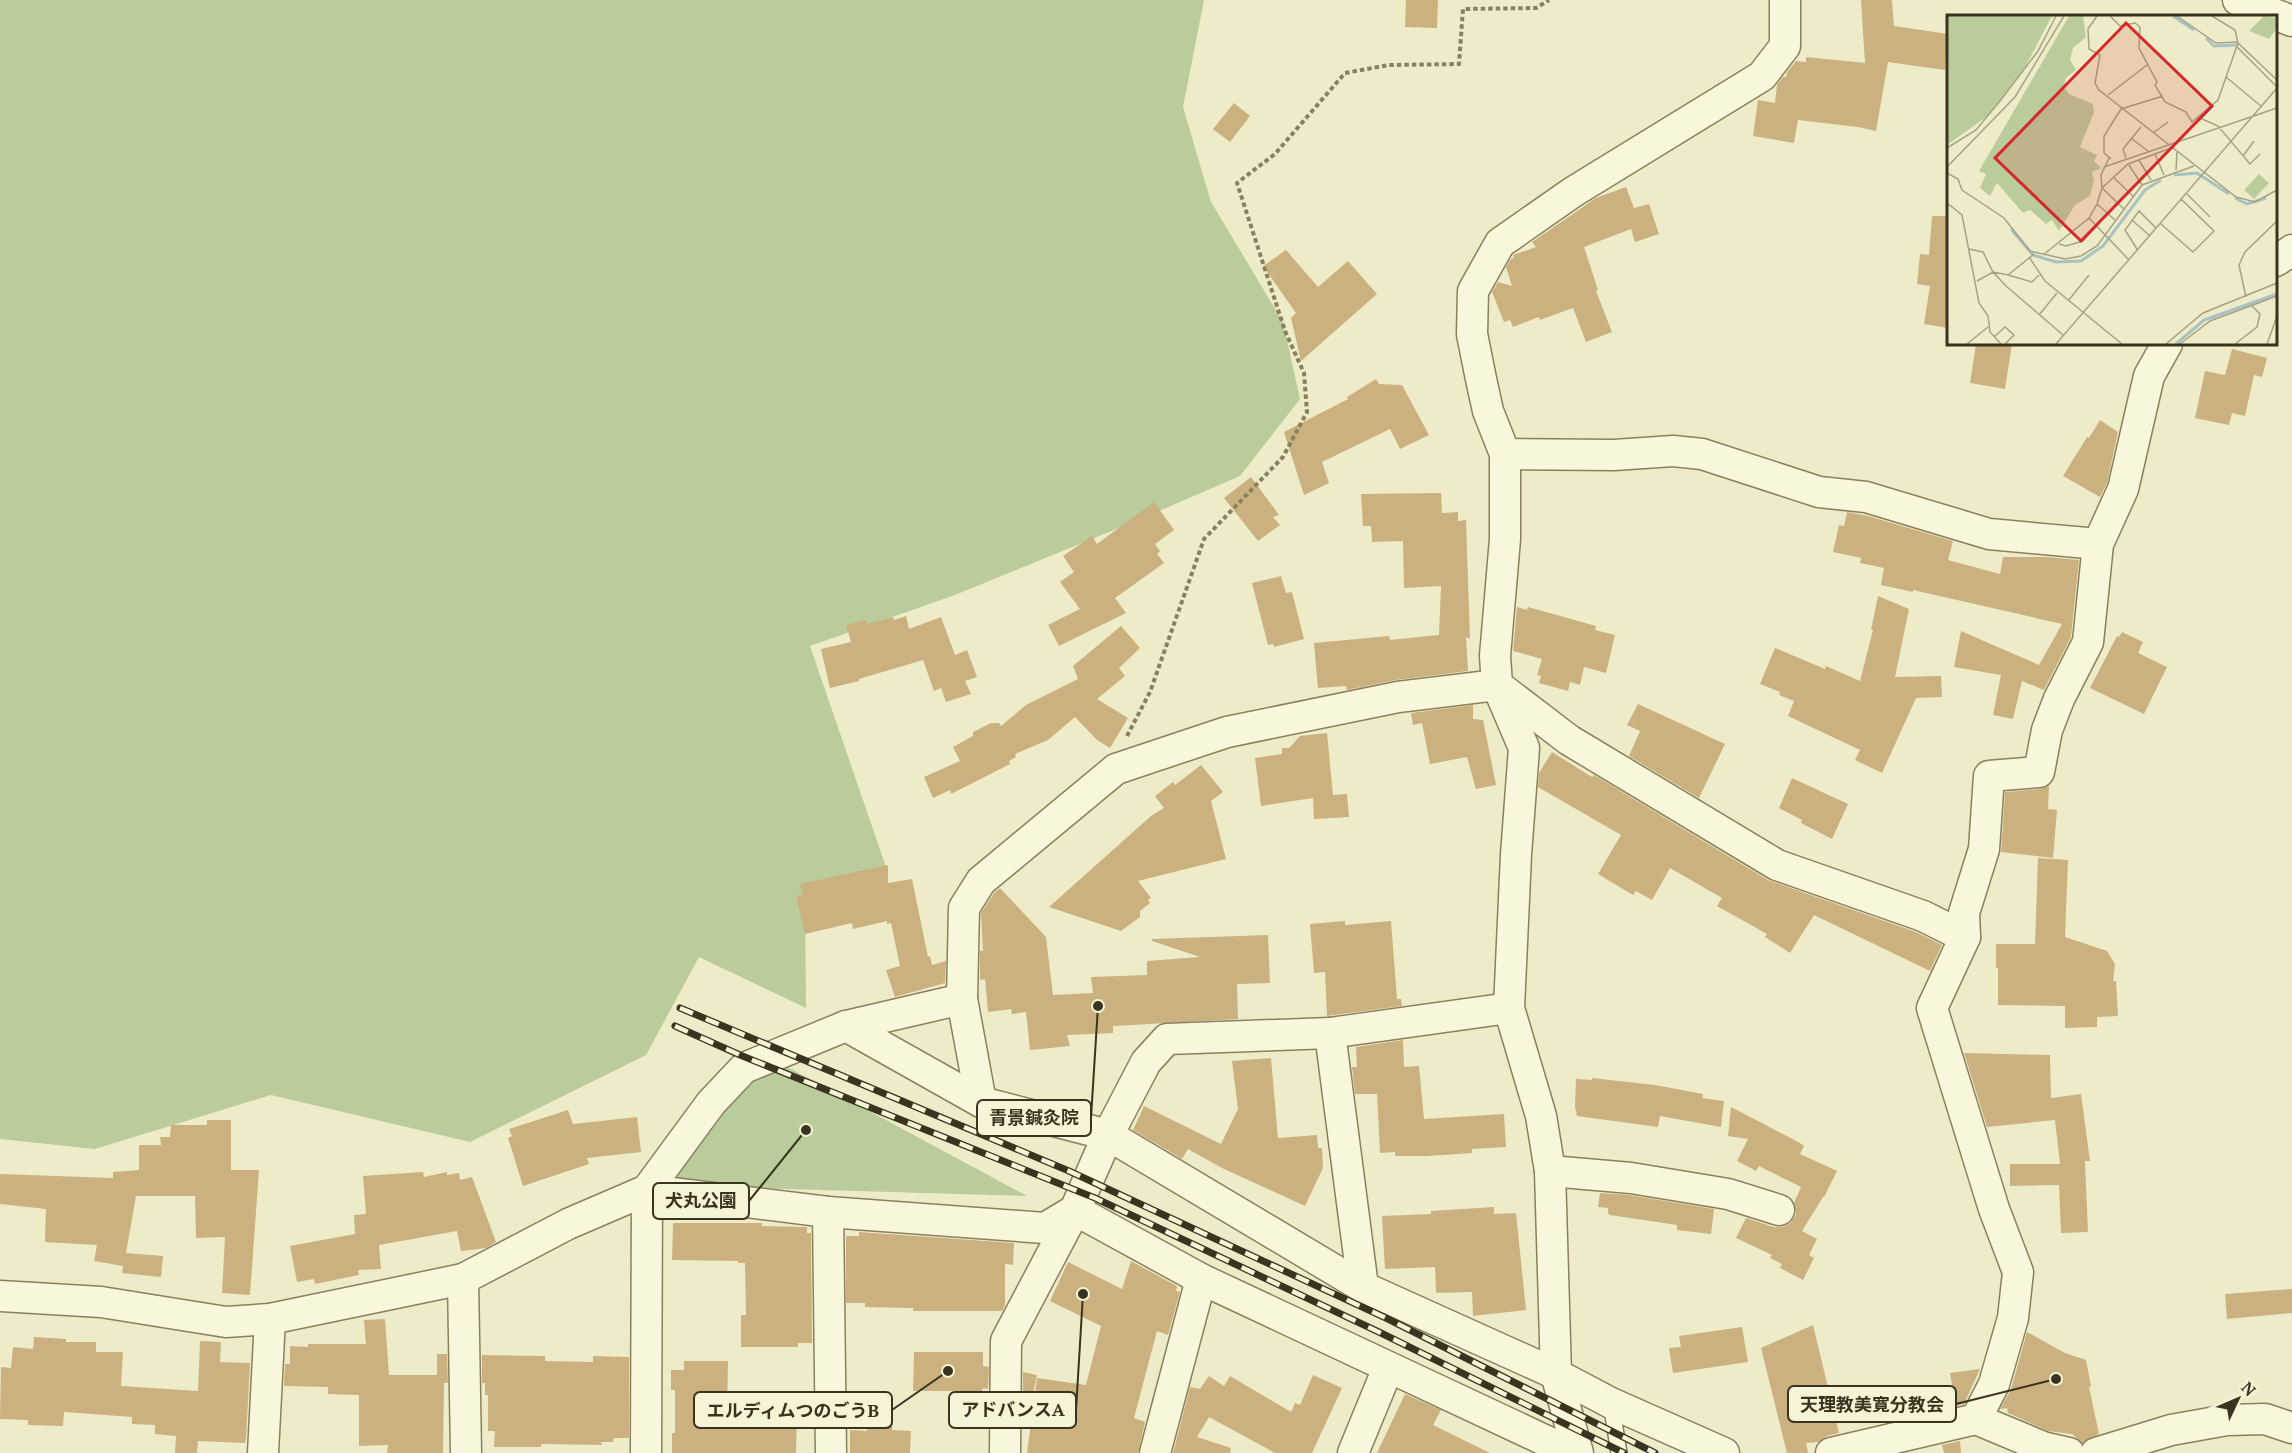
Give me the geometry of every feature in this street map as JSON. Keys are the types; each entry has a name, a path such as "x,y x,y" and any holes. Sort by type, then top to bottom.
{"street":[{"path":"1578,1453 1556,1374 1550,1171 1541,1116 1509,1008 1516,855 1524,748 1497,685 1495,656 1505,539 1505,454 1488,411 1472,334 1473,291 1500,243 1573,192 1762,76 1785,46 1785,0"},
{"path":"2238,0 2277,15"},
{"path":"2277,15 2292,21"},
{"path":"2277,260 2292,250"},
{"path":"1976,1419 1994,1384 2013,1318 2018,1272 1994,1209 1932,1008 1965,937 1964,913 1984,849 1989,776 2039,772 2047,730 2059,699 2088,642 2098,544 2123,489 2149,376 2166,345"},
{"path":"1505,454 1614,455 1673,451 1702,453 1819,492 1866,497 1989,534 2098,544"},
{"path":"981,1102 962,999 964,908 981,881 1116,769 1227,732 1398,697 1497,685 1569,740 1777,865 1923,916 1965,937"},
{"path":"646,1453 647,1190 711,1103 744,1068 846,1026 962,999"},
{"path":"1005,1453 1006,1341 1075,1210 1108,1135 1146,1062 1167,1039 1330,1033 1509,1008"},
{"path":"846,1026 981,1102 1108,1135 1363,1287 1724,1453"},
{"path":"1330,1033 1363,1287"},
{"path":"1550,1171 1630,1178 1728,1194 1779,1209"},
{"path":"0,1296 101,1302 226,1322 270,1319 463,1279 568,1224 647,1190 828,1212 1045,1228 1075,1210"},
{"path":"1075,1210 1201,1279 1572,1453"},
{"path":"828,1212 831,1453"},
{"path":"463,1279 466,1453"},
{"path":"1155,1453 1201,1279"},
{"path":"263,1453 270,1319"},
{"path":"1353,1453 1388,1368"},
{"path":"1831,1453 1976,1419 2043,1447 2069,1453"},
{"path":"2096,1453 2171,1430 2227,1420 2265,1419 2292,1428"}],"lane":[{"path":"1611,1403 1619,1453"}],"path":[{"path":"1124,742 1150,692 1204,540 1283,457 1307,412 1304,373 1285,331 1237,183 1275,154 1345,73 1389,65 1459,64 1463,9 1536,8 1549,0"}],"green space":[{"path":"0,0 1204,0 1183,107 1211,202 1283,322 1300,399 1240,476 955,595 810,646 886,867 805,888 806,1008 699,957 646,1055 470,1142 271,1095 95,1149 0,1139"},
{"path":"784,1065 1027,1196 685,1186 679,1181 676,1172 739,1088 759,1073"}],"building":[{"path":"1406,0 1438,0 1437,28 1405,27"},
{"path":"1861,0 1892,0 1894,26 1947,34 1945,70 1888,62 1876,131 1798,120 1794,143 1753,136 1758,100 1775,103 1777,85 1783,77 1786,77 1787,72 1796,61 1806,62 1806,57 1865,63"},
{"path":"1234,103 1250,116 1230,142 1213,129"},
{"path":"1626,187 1634,208 1649,204 1659,234 1635,242 1631,229 1584,247 1598,290 1596,291 1612,332 1586,342 1573,308 1513,327 1510,320 1504,322 1492,292 1498,282 1512,286 1506,267 1514,258 1513,255 1536,247 1532,242 1596,198"},
{"path":"1932,216 1947,216 1947,328 1924,324 1930,286 1917,284 1920,254 1929,255"},
{"path":"1286,250 1318,287 1348,261 1377,294 1301,361 1291,318 1296,313 1263,266"},
{"path":"1976,345 2012,345 2005,389 1970,383"},
{"path":"2232,349 2267,358 2262,377 2254,375 2245,416 2232,413 2229,425 2195,418 2205,371 2225,375"},
{"path":"1376,379 1379,384 1402,385 1429,435 1400,449 1390,429 1322,462 1329,483 1304,495 1284,432 1348,399 1347,397"},
{"path":"2100,420 2118,432 2107,483 2100,497 2063,476"},
{"path":"1251,477 1279,515 1273,517 1280,525 1258,541 1224,498"},
{"path":"1441,493 1442,513 1458,512 1458,521 1466,520 1470,639 1466,637 1468,671 1396,680 1347,690 1346,686 1318,688 1314,643 1389,636 1390,640 1439,635 1441,586 1404,588 1403,541 1372,542 1371,526 1363,526 1361,494"},
{"path":"1154,502 1174,530 1155,544 1160,551 1157,554 1164,563 1115,598 1126,613 1059,646 1048,625 1080,609 1060,582 1074,572 1063,556 1092,536 1097,544"},
{"path":"1847,512 1953,541 1948,560 2000,574 2003,557 2079,560 2071,637 2044,690 2022,681 2013,719 1993,715 2001,675 1954,667 1961,631 2039,665 2062,624 1913,590 1913,592 1881,585 1884,568 1860,563 1861,558 1833,552 1839,525 1844,526"},
{"path":"1281,576 1286,593 1292,592 1304,639 1274,647 1273,644 1268,645 1252,583"},
{"path":"1878,596 1909,609 1895,677 1941,676 1942,697 1916,698 1882,773 1855,760 1860,750 1788,716 1794,701 1760,684 1775,648 1860,681 1873,630 1871,630"},
{"path":"1517,607 1527,610 1528,607 1596,626 1595,630 1615,635 1606,673 1584,667 1580,685 1570,682 1568,691 1539,683 1541,676 1537,675 1542,659 1513,651"},
{"path":"906,616 909,629 941,617 955,655 967,650 977,677 965,681 971,694 946,702 941,688 934,691 923,660 830,688 821,649 851,642 846,625 866,620 867,624 893,617 894,620"},
{"path":"1121,626 1140,648 1119,668 1125,676 1097,699 1128,718 1110,748 1097,740 1075,717 1048,740 1015,754 1016,757 1009,761 1010,764 951,794 950,790 933,798 924,777 960,761 953,747 973,736 973,732 991,723 999,723 1001,726 1026,705 1078,679 1073,666"},
{"path":"2122,632 2143,642 2138,653 2167,667 2144,714 2090,688 2117,636 2119,637"},
{"path":"1638,704 1725,744 1699,798 1629,756 1640,731 1627,725"},
{"path":"1473,705 1473,719 1483,720 1496,785 1476,789 1467,757 1430,764 1422,723 1413,725 1411,713"},
{"path":"1327,733 1333,795 1347,794 1349,817 1314,819 1313,798 1261,806 1255,758 1282,754 1282,748 1289,748 1300,736"},
{"path":"1552,752 1768,880 1916,932 1942,945 1930,971 1814,915 1790,953 1765,937 1767,934 1717,906 1722,898 1670,868 1652,900 1636,891 1633,895 1598,874 1621,835 1538,787 1539,773"},
{"path":"1201,765 1223,792 1211,801 1226,859 1138,881 1151,898 1148,900 1150,903 1140,911 1140,917 1121,931 1049,907 1151,816 1164,808 1155,796 1173,782 1175,785"},
{"path":"1792,778 1848,804 1832,839 1801,823 1802,820 1779,808"},
{"path":"2049,786 2048,809 2057,810 2053,858 2001,852 2005,792"},
{"path":"2038,858 2068,860 2065,937 2107,951 2115,964 2113,981 2116,981 2118,1016 2097,1017 2097,1027 2065,1028 2065,1006 1998,1005 1996,944 2035,944"},
{"path":"888,865 888,883 912,879 928,957 930,956 932,965 946,961 945,983 895,997 886,970 900,966 891,923 887,924 887,921 853,929 852,923 805,934 796,896 803,895 800,884"},
{"path":"1000,888 1046,937 1053,995 1093,993 1091,977 1147,975 1147,961 1200,957 1152,941 1152,939 1268,935 1270,983 1237,984 1238,1019 1113,1026 1113,1033 1067,1035 1070,1046 1030,1050 1026,1012 1012,1014 1011,1009 988,1012 985,979 980,980 980,951 983,951 981,913"},
{"path":"1345,921 1345,925 1391,921 1397,999 1401,999 1402,1006 1327,1016 1325,972 1314,973 1310,924"},
{"path":"1403,1040 1404,1067 1419,1066 1424,1119 1504,1114 1506,1147 1472,1149 1472,1153 1428,1156 1395,1156 1395,1152 1380,1153 1377,1094 1355,1094 1352,1067 1357,1067 1356,1047"},
{"path":"1964,1053 2050,1055 2051,1098 2081,1094 2090,1161 2085,1161 2088,1232 2061,1233 2059,1185 2010,1186 2010,1164 2060,1164 2055,1120 1987,1127"},
{"path":"1271,1058 1278,1138 1317,1135 1318,1148 1322,1148 1323,1168 1305,1206 1222,1168 1188,1149 1182,1159 1133,1130 1144,1106 1221,1144 1238,1109 1232,1061"},
{"path":"1592,1078 1655,1085 1703,1094 1702,1098 1724,1101 1721,1127 1660,1116 1658,1127 1577,1116 1576,1079 1592,1080"},
{"path":"1731,1107 1800,1143 1804,1146 1800,1154 1837,1171 1824,1197 1802,1231 1817,1239 1809,1255 1814,1258 1803,1280 1780,1268 1782,1264 1770,1258 1772,1255 1736,1238 1746,1218 1774,1227 1782,1227 1790,1223 1796,1215 1794,1203 1801,1187 1759,1166 1756,1171 1737,1161 1748,1139 1728,1136"},
{"path":"568,1110 573,1124 637,1117 641,1152 587,1158 589,1164 523,1186 508,1138 512,1136 509,1129"},
{"path":"207,1120 231,1120 231,1170 259,1170 250,1295 222,1293 225,1237 196,1238 195,1196 136,1196 126,1253 163,1256 161,1277 122,1273 124,1260 123,1266 94,1261 97,1245 45,1242 46,1209 0,1204 0,1174 113,1178 113,1172 139,1170 139,1145 161,1145 160,1137 170,1137 171,1125 207,1125"},
{"path":"423,1172 424,1177 447,1172 447,1175 459,1173 460,1180 472,1177 496,1242 486,1248 461,1251 457,1231 379,1245 381,1269 358,1270 359,1275 315,1284 314,1279 297,1282 290,1246 355,1234 354,1215 366,1214 363,1176"},
{"path":"1600,1193 1629,1195 1714,1209 1711,1234 1677,1230 1677,1225 1610,1215 1608,1208 1598,1207"},
{"path":"1494,1207 1494,1214 1516,1213 1526,1310 1473,1316 1472,1292 1436,1293 1435,1267 1385,1269 1382,1216 1431,1214 1431,1211"},
{"path":"673,1223 762,1223 762,1226 807,1227 807,1233 811,1233 812,1343 798,1343 798,1347 741,1347 741,1315 746,1315 745,1263 672,1260"},
{"path":"859,1232 1014,1243 1013,1265 1005,1264 1005,1306 1002,1311 913,1311 913,1308 865,1307 865,1303 846,1303 846,1236 859,1236"},
{"path":"1131,1261 1177,1286 1176,1291 1180,1292 1168,1335 1157,1331 1134,1418 1145,1422 1138,1453 1027,1453 1037,1378 1086,1385 1101,1326 1050,1301 1068,1262 1122,1289"},
{"path":"2292,1289 2292,1313 2227,1319 2225,1294"},
{"path":"385,1319 389,1375 437,1375 437,1354 447,1354 448,1383 444,1383 443,1453 387,1453 388,1445 359,1446 359,1395 328,1394 328,1387 284,1386 285,1364 290,1364 290,1346 366,1344 364,1320"},
{"path":"1813,1325 1839,1433 1827,1436 1818,1442 1806,1443 1808,1453 1787,1453 1761,1348"},
{"path":"1742,1327 1748,1362 1673,1373 1669,1348 1681,1347 1679,1336"},
{"path":"2027,1332 2065,1353 2086,1360 2099,1434 2082,1443 2072,1434 2048,1431 2008,1413 2007,1408 2000,1409 2011,1389"},
{"path":"34,1337 66,1339 66,1342 96,1342 96,1352 123,1352 121,1386 198,1391 200,1341 221,1342 220,1362 250,1363 245,1443 198,1441 197,1453 175,1453 176,1436 155,1434 155,1425 132,1424 132,1417 64,1412 63,1426 28,1425 28,1420 0,1419 1,1367 11,1368 13,1347 33,1349"},
{"path":"914,1352 983,1352 983,1366 989,1367 988,1389 983,1388 982,1391 913,1391"},
{"path":"482,1355 545,1356 545,1361 593,1362 593,1356 629,1357 629,1438 614,1438 613,1442 601,1442 602,1445 541,1444 541,1447 494,1447 495,1431 488,1431 488,1395 485,1395 485,1383 482,1383"},
{"path":"684,1361 728,1361 727,1414 768,1414 768,1410 797,1410 796,1453 672,1453 672,1433 675,1433 675,1390 671,1390 671,1370 684,1370"},
{"path":"1980,1369 1964,1404 1926,1413 1924,1396 1953,1391 1950,1373"},
{"path":"1023,1372 1037,1375 1033,1395 1023,1394"},
{"path":"1313,1375 1342,1388 1312,1453 1275,1453 1209,1417 1197,1437 1231,1448 1230,1453 1173,1453 1190,1387 1200,1389 1209,1376 1224,1386 1230,1376 1291,1412 1295,1403 1300,1405"},
{"path":"1405,1394 1441,1410 1433,1425 1490,1453 1377,1453"},
{"path":"867,1426 892,1426 892,1430 911,1431 910,1453 850,1453 850,1430 867,1431"},
{"path":"1960,1441 1961,1453 1944,1453 1942,1445"}],"railway":[{"path":"680,1008 1069,1171 1386,1318 1655,1453"},
{"path":"675,1026 740,1055 1095,1198 1381,1333 1624,1453"}],"place":[{"name":"青景鍼灸院","path":"1098,1006"},
{"name":"犬丸公園","path":"806,1130"},
{"name":"アドバンスA","path":"1083,1294"},
{"name":"エルディムつのごうB","path":"948,1371"},
{"name":"天理教美寛分教会","path":"2056,1379"}]}
